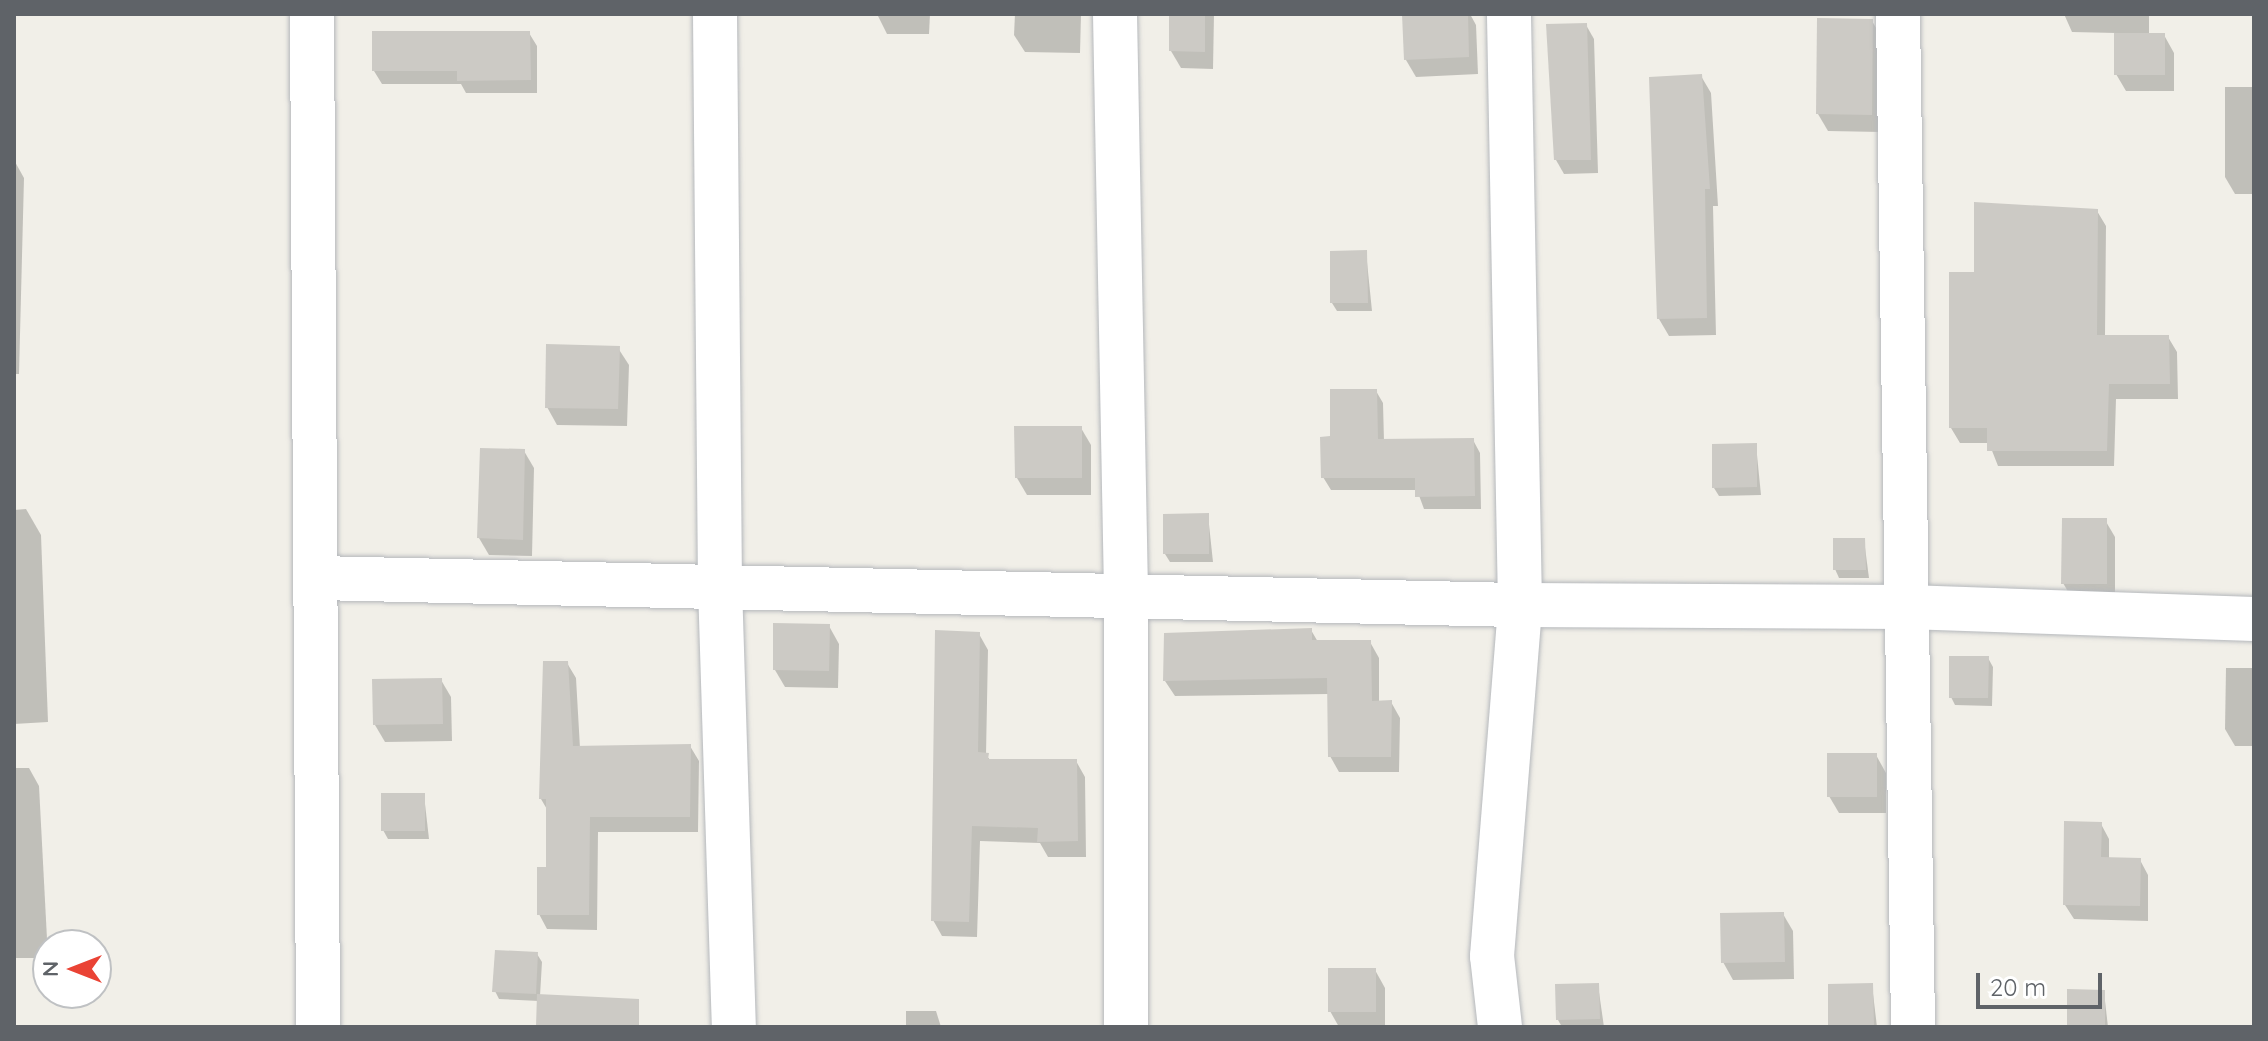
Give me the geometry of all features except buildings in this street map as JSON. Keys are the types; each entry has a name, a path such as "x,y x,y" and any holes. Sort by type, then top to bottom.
{"street":[{"path":"312,14 318,1027"},
{"path":"715,14 720,586 734,1027"},
{"path":"1115,14 1126,593 1126,1027"},
{"path":"1500,1027 1492,956 1520,605 1509,14"},
{"path":"1898,14 1913,1027"},
{"path":"317,578 1126,593 1520,605 1907,607 2254,619"}]}
